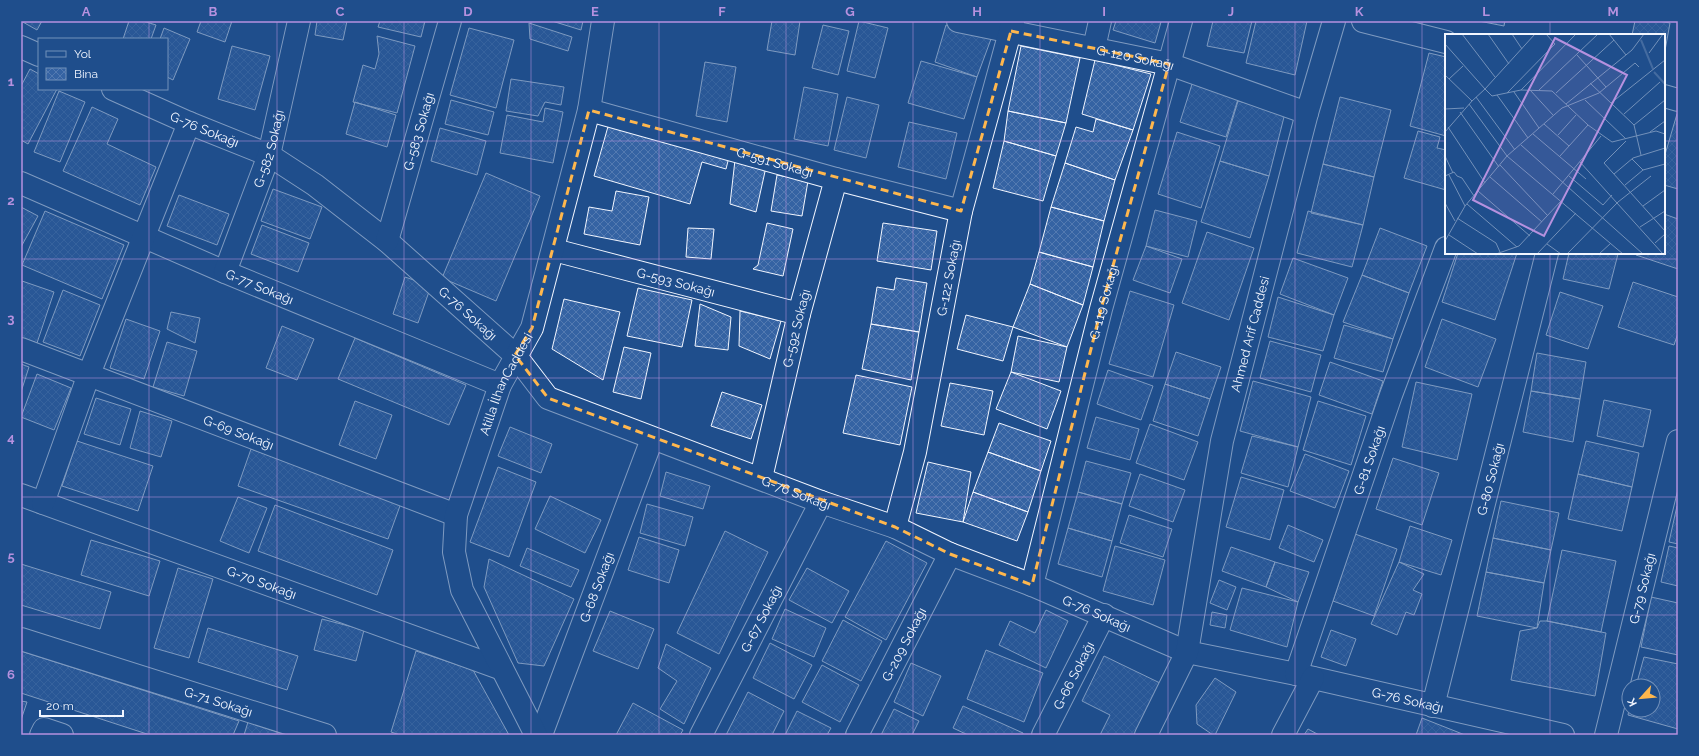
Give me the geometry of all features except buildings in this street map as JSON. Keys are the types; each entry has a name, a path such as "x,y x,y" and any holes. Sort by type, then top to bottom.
{"street":[{"name":"G-582 Sokağı","path":"225,272 269,155 298,21"},
{"name":"G-583 Sokağı","path":"387,241 450,21"},
{"name":"Atilla İlhanCaddesi","path":"536,735 462,590 454,552 456,515 500,385 532,328 554,250 589,110 603,21"},
{"name":"G-120 Sokağı","path":"958,21 1012,26 1094,48 1169,64 1307,113"},
{"path":"1094,48 1100,21"},
{"name":"G-119 Sokağı","path":"1032,585 1101,309 1181,21"},
{"name":"Ahmed Arif Caddesi","path":"1146,735 1187,652 1222,442 1307,113 1334,21"},
{"path":"1362,21 1445,42"},
{"name":"G-122 Sokağı","path":"895,527 915,452 961,211 1012,26"},
{"path":"21,47 38,55"},
{"name":"G-76 Sokağı","path":"115,90 189,123 269,155 315,185 387,241 516,355 548,398 652,439 761,478 821,502 895,527 950,554 1032,585 1187,652 1305,676 1433,706 1499,728 1563,735"},
{"path":"1665,96 1678,100"},
{"name":"G-591 Sokağı","path":"589,110 836,179 961,211"},
{"path":"43,503 89,374 189,123"},
{"name":"G-592 Sokağı","path":"761,478 799,314 836,179"},
{"name":"G-77 Sokağı","path":"21,183 143,238 500,385"},
{"name":"G-593 Sokağı","path":"554,250 799,314"},
{"name":"G-81 Sokağı","path":"1283,735 1305,676 1391,395 1445,251"},
{"name":"G-80 Sokağı","path":"1433,706 1547,254"},
{"name":"G-69 Sokağı","path":"21,349 456,515"},
{"name":"G-68 Sokağı","path":"541,735 652,439"},
{"name":"G-79 Sokağı","path":"1606,735 1678,441"},
{"name":"G-70 Sokağı","path":"21,495 502,669"},
{"name":"G-67 Sokağı","path":"701,735 821,502"},
{"name":"G-209 Sokağı","path":"857,735 950,554"},
{"name":"G-66 Sokağı","path":"1044,735 1104,615"},
{"name":"G-71 Sokağı","path":"21,639 325,735"},
{"path":"41,735 44,729 62,735"}],"highlighted area":[{"path":"1011,31 1169,64 1101,309 1032,585 950,554 895,527 548,398 515,355 532,328 589,110 961,211"}]}
